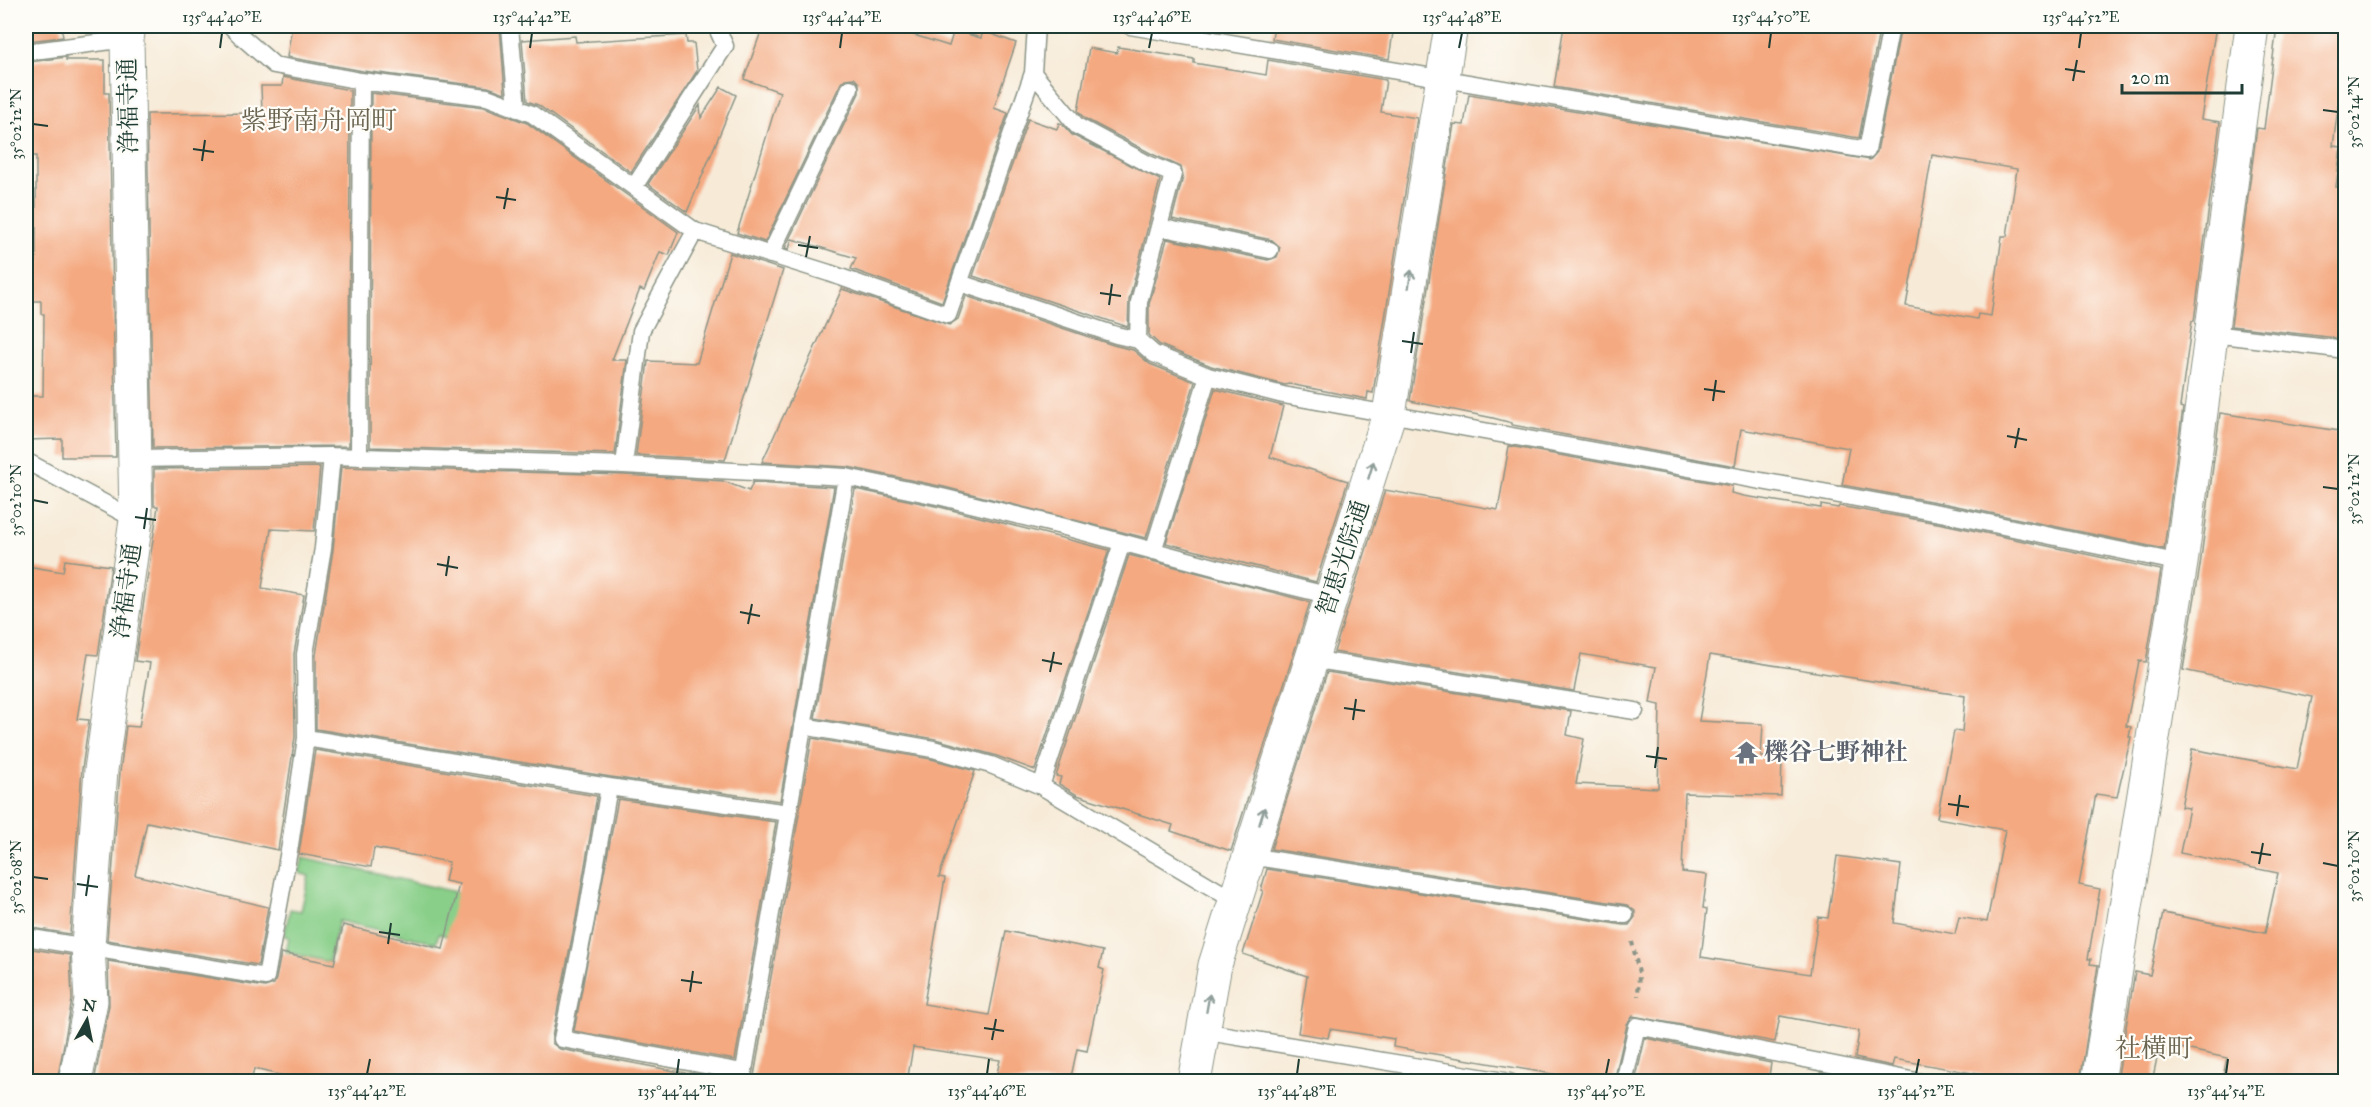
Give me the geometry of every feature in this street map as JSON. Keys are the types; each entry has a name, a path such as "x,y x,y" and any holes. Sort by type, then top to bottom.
{"street":[{"name":"智恵光院通","path":"1194,1082 1215,965 1389,414 1451,26"},
{"path":"2098,1082 2181,563 2252,26"},
{"name":"浄福寺通","path":"75,1082 91,1001 88,946 101,770 136,520 133,459 128,32"}],"lane":[{"path":"231,26 274,65 361,81 488,97 532,114 695,231 829,273 948,315 1033,73 1036,26"},
{"path":"510,26 517,109"},
{"path":"634,187 725,46 716,26"},
{"path":"1130,26 1867,150 1891,26"},
{"path":"26,52 128,32"},
{"path":"1033,73 1077,126 1148,164 1173,174 1139,302 1138,340"},
{"path":"359,457 361,81"},
{"path":"770,255 850,88"},
{"path":"1159,227 1270,250"},
{"path":"624,465 640,331 695,231"},
{"path":"960,283 1116,335 1138,340 1154,354 1208,375 1283,395 1945,514 2181,563"},
{"path":"2212,334 2346,350"},
{"path":"1153,551 1208,375"},
{"path":"26,937 266,977 290,845 306,738 305,654 324,548 332,456"},
{"path":"133,459 332,456 624,465 846,477 942,497 1331,596"},
{"path":"26,462 136,520"},
{"path":"609,787 562,1039 743,1077 846,477"},
{"path":"1041,786 1122,543"},
{"path":"1311,659 1635,711"},
{"path":"803,726 933,750 991,765 1041,786 1235,901"},
{"path":"306,738 609,787 788,813"},
{"path":"1249,856 1625,915"},
{"path":"1624,1082 1637,1026 1921,1082"},
{"path":"1220,1034 1510,1082"}],"path":[{"path":"1625,915 1639,973 1637,1026"}],"green space":[{"path":"303,857 482,898 472,942 439,934 436,943 339,921 329,962 286,952 289,937 284,936 290,909 301,911 309,876 299,873"}],"building":[{"path":"26,26 61,26 63,37 27,41"},
{"path":"292,26 500,26 505,93 488,87 363,71 287,57"},
{"path":"763,26 885,26 949,46 954,30 981,38 983,31 1016,43 994,108 1008,113 942,302 851,269 856,258 792,239 789,249 785,248 859,93 859,83 854,78 845,79 841,83 765,242 737,233 780,92 744,79"},
{"path":"1274,26 1394,26 1389,59 1272,39"},
{"path":"1564,26 1880,26 1859,138 1554,87"},
{"path":"1901,26 2216,26 2201,119 2220,122 2194,321 2192,321 2180,407 2183,408 2164,549 1947,504 1842,485 1849,448 1741,429 1735,466 1512,425 1512,423 1493,418 1410,401 1454,124 1464,125 1469,94 1870,160 1877,152","holes":["1932,155 2017,169 2007,236 2002,236 1991,316 1978,314 1977,319 1906,306"]},
{"path":"2277,26 2346,26 2346,48 2333,146 2341,147 2336,187 2346,188 2346,339 2231,326 2257,128 2264,129"},
{"path":"686,35 687,43 694,43 697,71 631,172 538,105 527,101 522,40 575,36 576,42"},
{"path":"1118,47 1194,59 1194,63 1266,75 1268,60 1386,80 1381,112 1417,118 1373,393 1368,392 1367,399 1285,385 1211,366 1160,345 1149,335 1149,304 1167,239 1268,260 1277,257 1280,247 1272,240 1172,219 1183,177 1181,167 1084,118 1078,111 1089,48 1117,53"},
{"path":"66,57 66,60 105,60 105,93 109,93 116,457 62,457 62,439 26,440 26,396 43,396 44,314 41,314 41,301 26,301 26,262 36,262 36,156 26,156 26,74 31,73 30,62"},
{"path":"283,77 350,90 349,446 153,448 147,114 262,113 261,86 282,86"},
{"path":"721,87 736,95 687,212 648,184 700,105 701,118"},
{"path":"371,93 484,107 527,123 678,232 669,255 660,252 644,291 640,289 612,360 627,360 615,454 370,447"},
{"path":"1028,119 1057,129 1059,123 1062,124 1072,135 1160,180 1129,300 1128,327 973,276"},
{"path":"730,253 783,270 725,460 636,455 648,361 697,363"},
{"path":"842,289 949,325 958,319 966,296 1133,350 1150,364 1195,382 1146,538 944,487 848,467 762,462"},
{"path":"1215,389 1283,406 1270,457 1348,481 1316,582 1166,543"},
{"path":"2220,413 2346,432 2346,1082 2222,1082 2227,1058 2162,1044 2152,1082 2117,1082 2135,972 2150,975 2163,913 2265,933 2278,873 2180,853 2189,808 2181,807 2192,749 2297,769 2312,697 2183,670 2200,566"},
{"path":"1509,446 1732,486 1731,493 1744,496 1821,508 1821,505 1838,508 1839,506 1943,524 2161,570 2146,662 2139,661 2126,726 2131,727 2129,737 2131,737 2117,797 2096,794 2079,885 2100,889 2088,959 2091,959 2090,964 2098,965 2080,1082 1994,1082 1995,1077 1894,1059 1892,1066 1855,1058 1859,1031 1780,1016 1775,1042 1633,1016 1627,1024 1614,1082 1599,1082 1393,1047 1394,1039 1330,1029 1328,1038 1298,1033 1307,976 1243,954 1263,891 1261,890 1267,869 1623,925 1629,925 1635,917 1635,911 1627,905 1271,849 1327,672 1571,711 1567,735 1584,739 1576,784 1658,788 1660,705 1650,703 1656,667 1581,654 1574,691 1334,652 1385,490 1498,510","holes":["1710,655 1965,696 1962,732 1954,731 1937,818 2005,830 1987,922 1959,917 1955,934 1894,923 1901,865 1837,856 1828,918 1818,917 1810,974 1701,957 1707,909 1703,908 1707,875 1682,872 1685,793 1781,796 1782,757 1761,757 1763,724 1699,721"]},
{"path":"320,467 314,531 271,529 262,588 304,595 294,654 295,737 278,850 147,822 135,875 268,907 258,965 107,940 120,772 126,726 139,727 150,663 135,661 158,506 154,506 154,469"},
{"path":"341,467 624,475 723,481 749,491 753,482 834,487 780,801 611,777 316,729 316,655 333,550"},
{"path":"855,489 940,507 1109,550 1035,770 994,755 935,739 815,718"},
{"path":"1129,555 1310,602 1231,851 1171,831 1173,825 1077,795 1059,784 1061,777 1056,776"},
{"path":"65,560 111,566 98,655 88,654 77,719 89,720 82,769 70,934 26,927 26,566 63,572"},
{"path":"812,738 931,759 975,771 939,877 945,878 924,1004 989,1015 1006,931 1103,951 1099,968 1104,970 1087,1051 1077,1049 1070,1082 995,1082 1000,1060 913,1047 907,1082 753,1082"},
{"path":"315,750 597,796 552,1043 560,1049 732,1082 310,1082 254,1069 251,1082 94,1082 109,1005 108,961 265,987 274,984 281,953 334,964 343,925 443,949 459,884 445,881 449,862 374,848 371,867 299,854"},
{"path":"618,799 776,822 735,1060 574,1031"},
{"path":"26,948 70,955 72,1000 57,1082 26,1082"},
{"path":"1645,1038 1771,1063 1768,1082 1635,1082"}],"place":[{"name":"櫟谷七野神社","path":"1746,752"}],"district":[{"name":"紫野南舟岡町","path":"319,120"},
{"name":"社横町","path":"2154,1048"}]}
